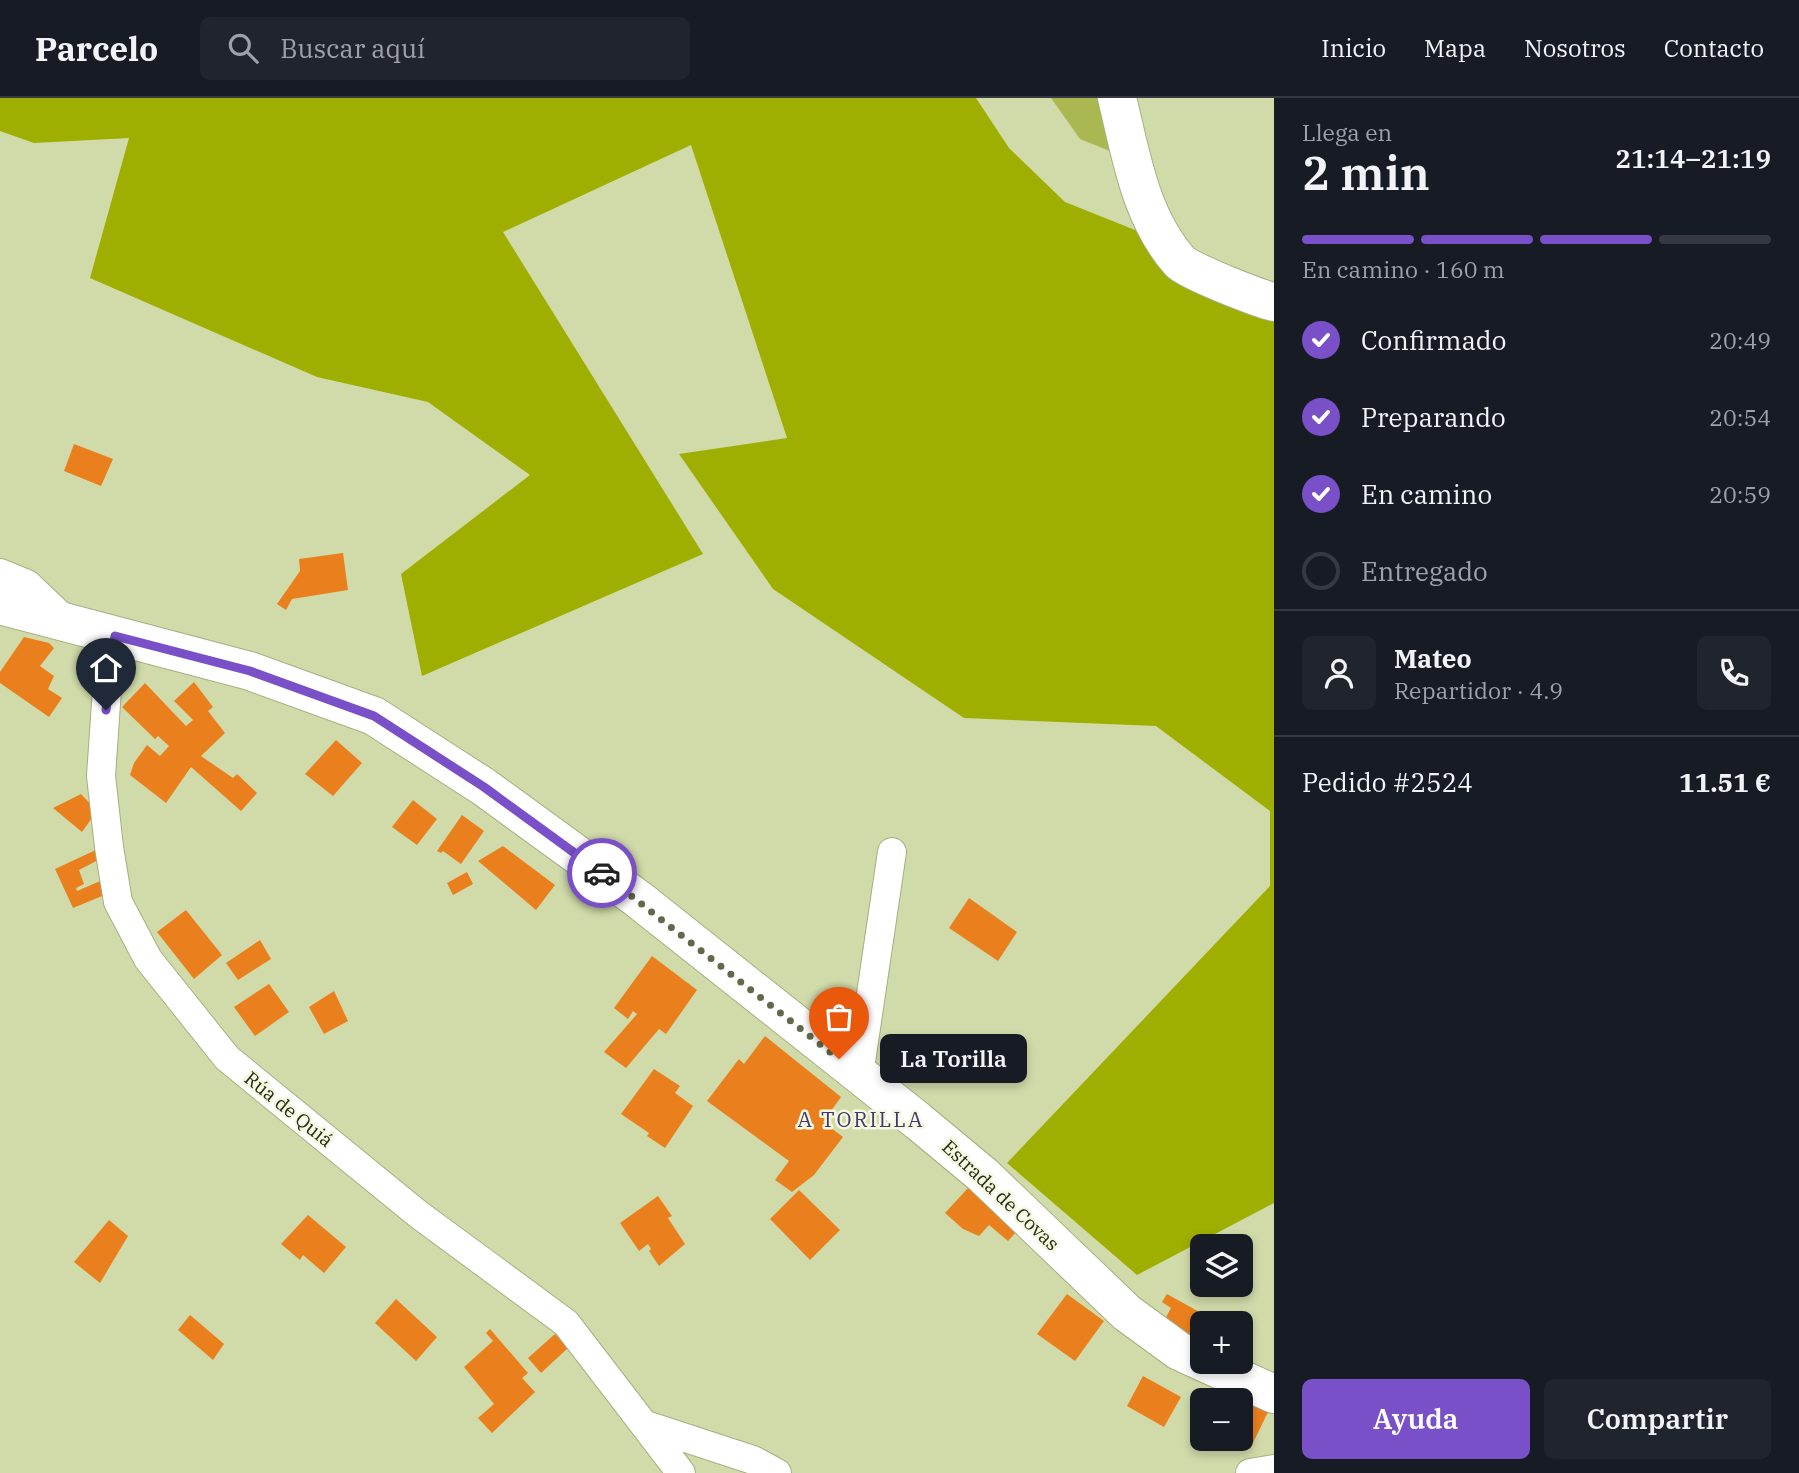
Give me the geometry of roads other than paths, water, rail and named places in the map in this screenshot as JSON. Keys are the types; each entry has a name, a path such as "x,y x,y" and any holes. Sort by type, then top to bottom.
{"main road":[{"path":"1117,98 1136,180 1155,225 1182,265 1274,302"},
{"name":"Estrada de Covas","path":"0,605 250,671 374,716 484,787 638,899 983,1175 1127,1313 1179,1351 1274,1394"}],"street":[{"path":"0,573 27,584 68,623"},
{"name":"Rúa de Quiá","path":"115,636 107,689 102,775 106,823 118,902 148,959 227,1058 418,1214 566,1323 681,1473"},
{"path":"859,1075 892,852"},
{"path":"646,1425 753,1460 777,1473"},
{"path":"1251,1473 1274,1469"}],"place":[{"name":"La Torilla","path":"839,1059"}],"district":[{"name":"A TORILLA","path":"861,1119"}]}
